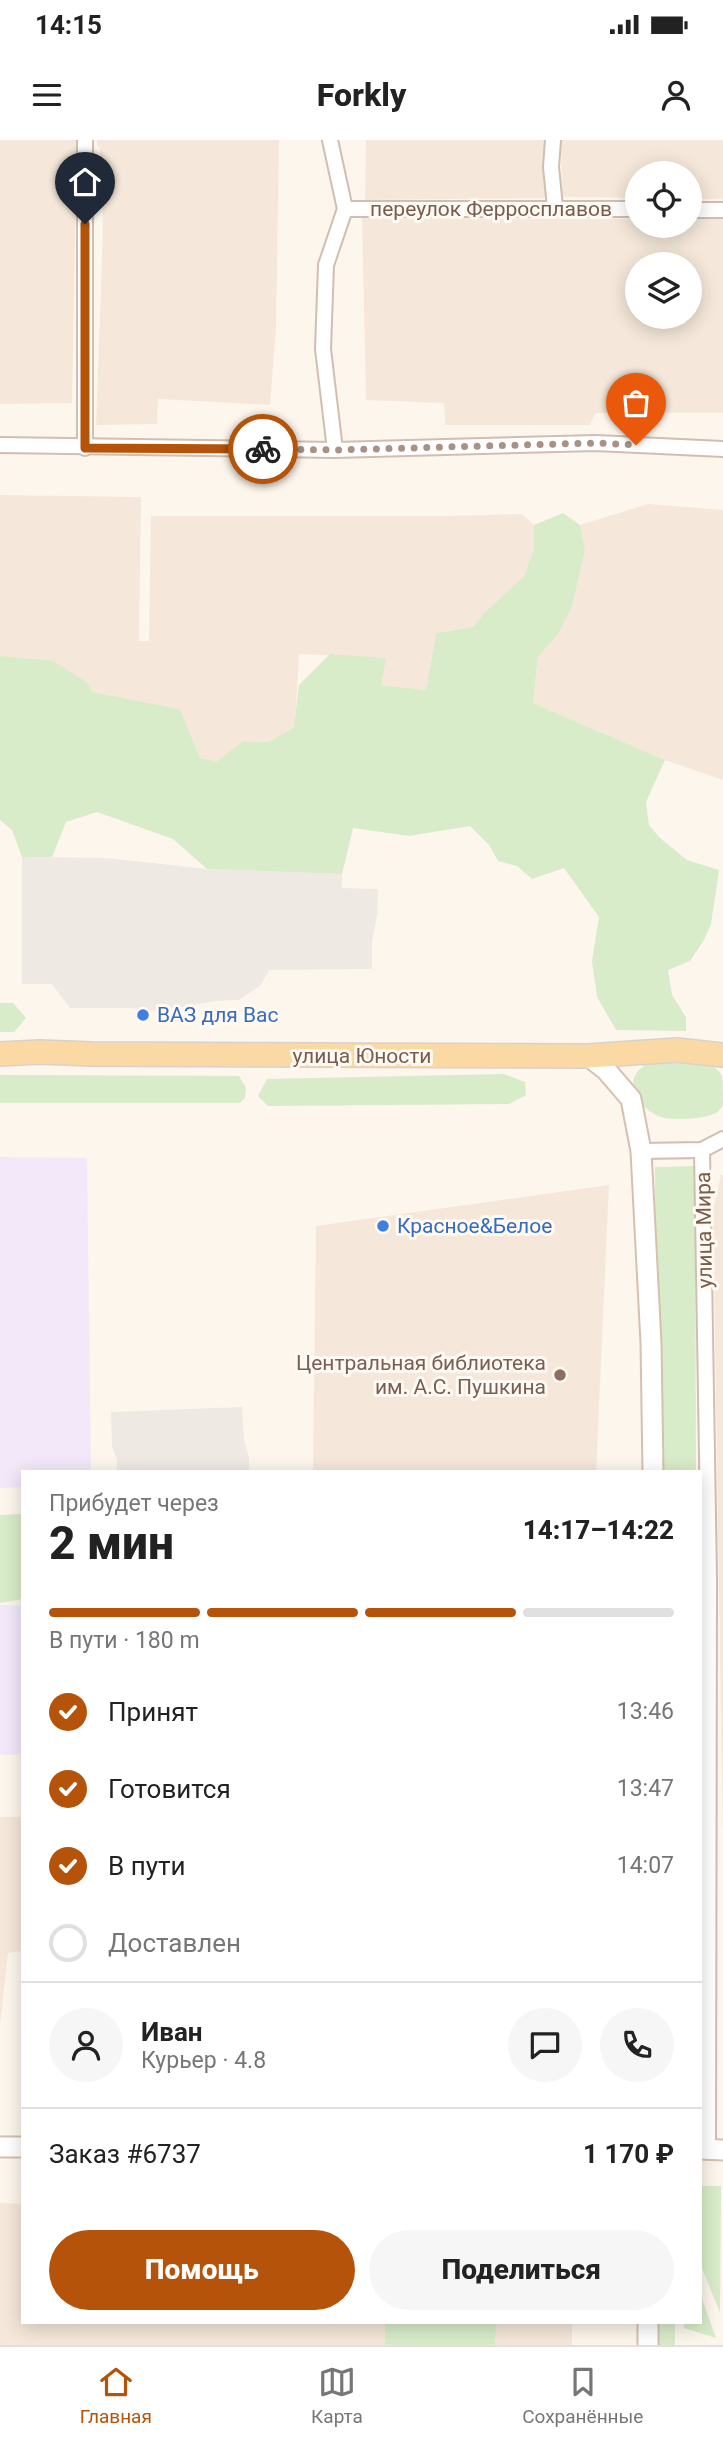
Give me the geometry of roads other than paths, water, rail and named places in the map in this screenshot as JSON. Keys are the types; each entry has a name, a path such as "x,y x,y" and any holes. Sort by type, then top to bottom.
{"main road":[{"name":"улица Юности","path":"0,1054 40,1052 588,1056 677,1049 723,1055"}],"street":[{"path":"85,140 85,448"},
{"path":"330,140 345,209 327,265 323,348 335,450"},
{"path":"553,140 551,167 555,207"},
{"name":"переулок Ферросплавов","path":"345,209 625,209"},
{"path":"702,210 723,210"},
{"path":"0,445 335,450 596,443 723,449"},
{"path":"588,1056 606,1070 631,1099 641,1151 651,1343 653,1470"},
{"path":"641,1151 702,1150 723,1139"},
{"name":"улица Мира","path":"702,1150 710,1592 710,2149"},
{"path":"0,2147 21,2147"},
{"path":"648,2324 648,2345"}],"place":[{"name":"ВАЗ для Вас","path":"143,1015"},
{"name":"Красное&Белое","path":"383,1226"},
{"name":"Центральная библиотека им. А.С. Пушкина","path":"560,1375"}]}
